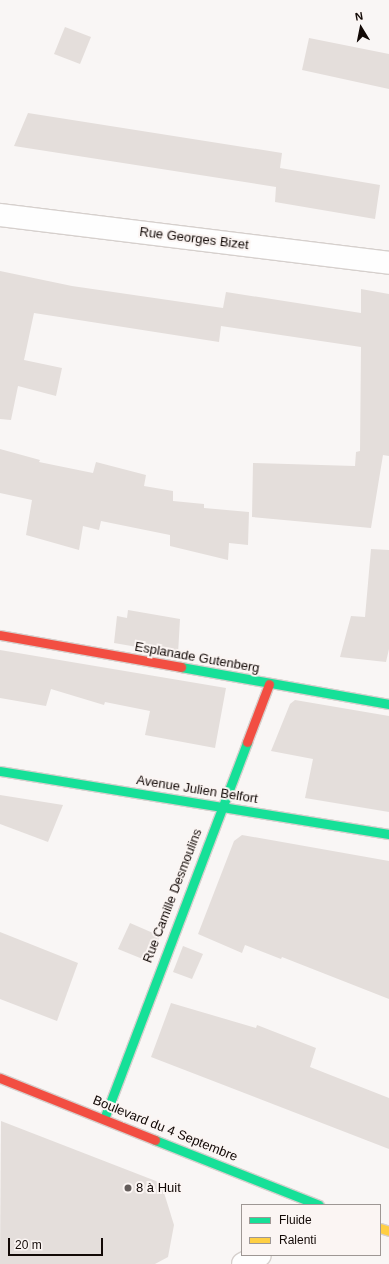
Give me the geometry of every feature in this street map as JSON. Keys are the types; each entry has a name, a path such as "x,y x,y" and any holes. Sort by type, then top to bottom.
{"street":[{"name":"Rue Georges Bizet","path":"0,215 389,263"},
{"name":"Esplanade Gutenberg","path":"0,635 269,684 389,704"},
{"name":"Rue Camille Desmoulins","path":"104,1119 220,807 269,684"},
{"name":"Avenue Julien Belfort","path":"0,771 389,834"},
{"name":"Boulevard du 4 Septembre","path":"0,1078 317,1204"},
{"path":"243,1264 258,1256"}],"building":[{"path":"65,27 91,37 80,64 54,54"},
{"path":"309,38 389,54 389,89 302,70"},
{"path":"28,113 282,153 280,168 380,185 375,219 275,202 276,187 14,146"},
{"path":"0,271 72,286 223,308 226,292 361,313 361,289 389,294 389,456 383,455 371,528 252,517 253,463 355,466 356,452 360,451 361,347 221,326 219,342 34,313 24,360 62,368 56,396 18,386 11,420 0,419"},
{"path":"0,449 40,460 39,462 93,473 96,462 146,475 144,486 173,491 173,501 204,504 204,508 249,512 248,545 229,543 228,560 170,546 170,535 101,521 99,530 83,526 79,550 26,535 32,500 0,493"},
{"path":"371,549 389,550 389,649 386,662 340,657 351,616 365,617"},
{"path":"128,610 180,619 178,654 114,643 117,616 127,618"},
{"path":"0,650 226,688 215,748 145,735 150,711 105,702 104,705 51,689 46,706 0,698"},
{"path":"295,700 389,716 389,812 305,798 313,759 271,751 290,704"},
{"path":"0,795 63,805 48,842 0,824"},
{"path":"242,835 389,861 389,999 282,957 281,959 245,945 242,953 198,934 234,841"},
{"path":"130,923 160,936 150,962 118,949"},
{"path":"0,932 78,963 57,1021 0,999"},
{"path":"183,946 203,954 192,979 173,972"},
{"path":"171,1003 256,1028 257,1025 316,1048 310,1067 389,1098 389,1149 151,1057"},
{"path":"1,1121 161,1183 174,1225 168,1257 155,1264 0,1264"}],"traffic: fast":[{"path":"181,667 389,704"},
{"path":"104,1119 247,742"},
{"path":"0,771 389,834"},
{"path":"155,1140 316,1204"}],"traffic: slow":[{"path":"381,1228 389,1231"}],"traffic: jam":[{"path":"0,635 181,667"},
{"path":"247,742 269,684"},
{"path":"0,1078 155,1140"}],"place":[{"name":"8 à Huit","path":"128,1188"}]}
